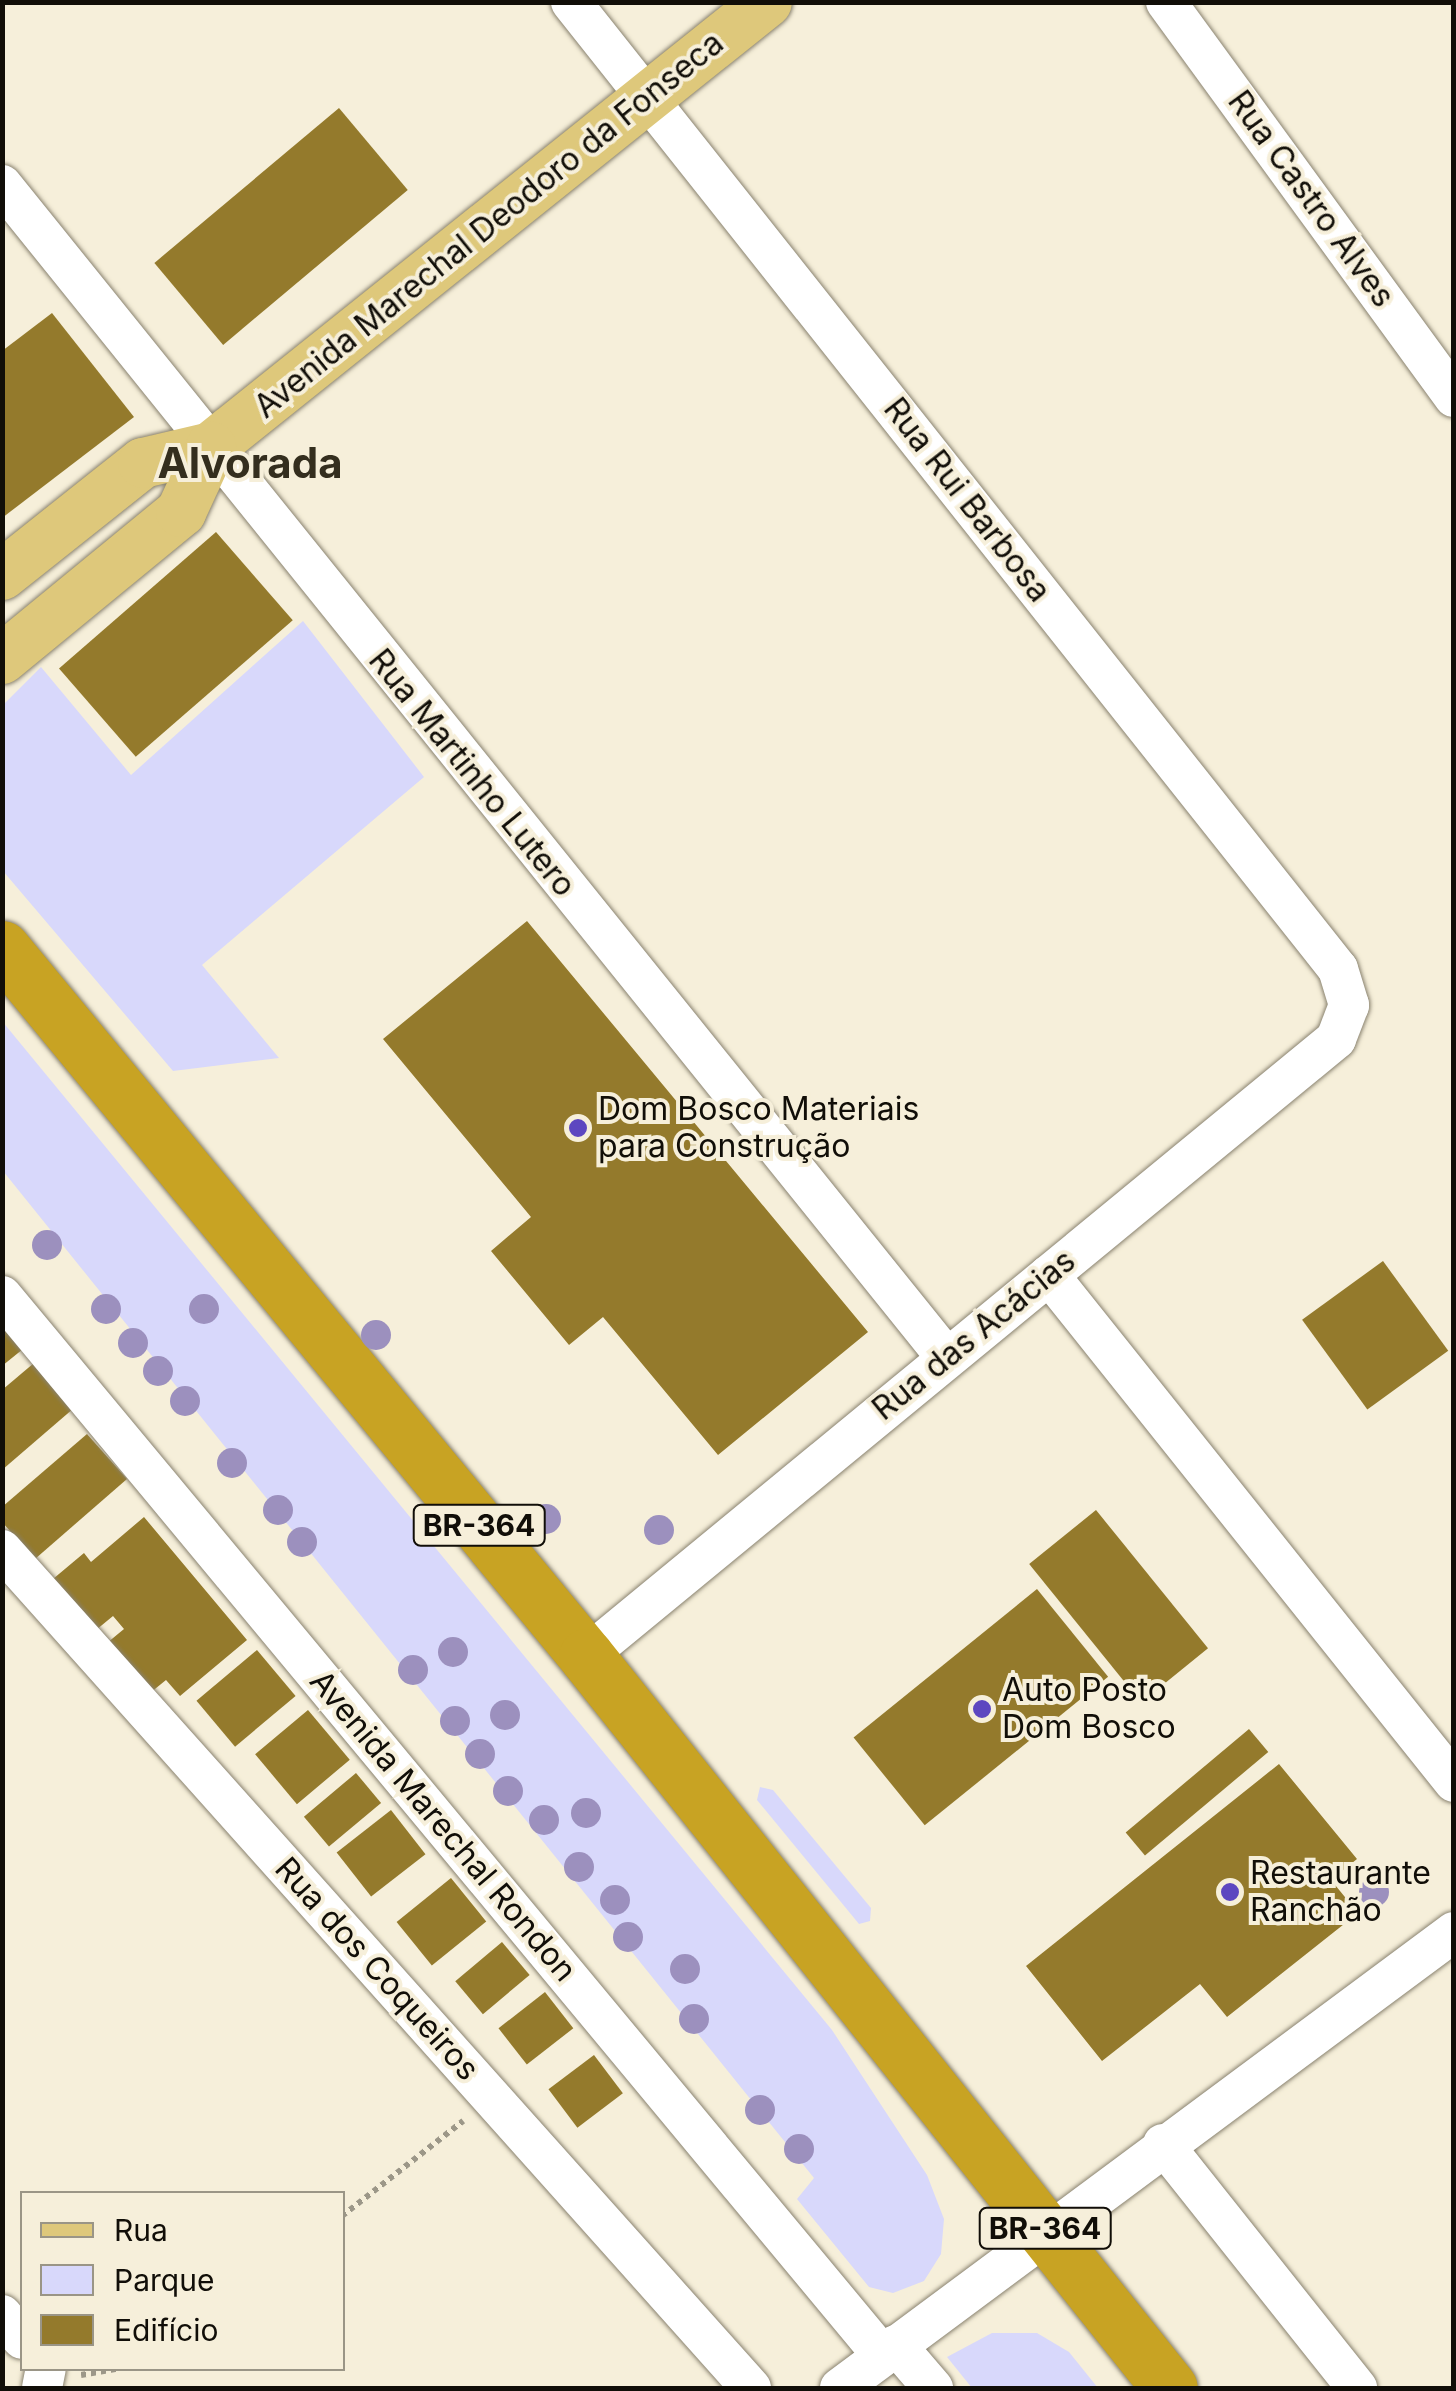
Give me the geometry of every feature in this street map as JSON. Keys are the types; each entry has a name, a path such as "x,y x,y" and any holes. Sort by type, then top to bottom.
{"highway":[{"name":"BR-364","path":"2,948 586,1656 1170,2388"}],"main road":[{"name":"Avenida Marechal Deodoro da Fonseca","path":"2,660 180,512 211,447 766,2"},
{"name":"Avenida Marechal Deodoro da Fonseca","path":"2,575 143,462 211,447"}],"street":[{"name":"Rua Rui Barbosa","path":"571,2 1338,969 1349,1005"},
{"name":"Rua Castro Alves","path":"1166,2 1454,397"},
{"name":"Rua Martinho Lutero","path":"2,186 946,1358"},
{"name":"Rua das Acácias","path":"586,1656 1336,1039 1349,1005"},
{"path":"1049,1275 1454,1782"},
{"name":"Avenida Marechal Rondon","path":"2,1296 890,2350 933,2388"},
{"name":"Rua dos Coqueiros","path":"2,1550 751,2388"},
{"path":"840,2388 1163,2144 1454,1932"},
{"path":"1163,2144 1357,2388"},
{"path":"2,2314 20,2336"}],"path":[{"path":"345,2214 492,2098"}],"green space":[{"path":"303,621 424,777 202,965 279,1058 173,1071 3,871 3,705 41,667 131,775"},
{"path":"2,1021 832,2030 927,2175 944,2219 941,2254 924,2281 893,2293 869,2287 797,2199 814,2178 3,1171"},
{"path":"760,1787 773,1790 871,1908 870,1921 859,1924 757,1800"},
{"path":"992,2333 1037,2333 1069,2352 1098,2388 972,2388 947,2357"}],"building":[{"path":"339,108 408,190 223,345 154,263"},
{"path":"52,313 134,417 2,518 2,351"},
{"path":"216,532 293,620 136,757 59,668"},
{"name":"Dom Bosco Materiais para Construção","path":"527,921 868,1332 718,1455 603,1317 569,1345 491,1251 531,1217 383,1039"},
{"path":"1383,1261 1448,1351 1367,1410 1302,1320"},
{"path":"2,1326 23,1349 2,1366"},
{"path":"34,1363 74,1408 2,1470 2,1390"},
{"path":"87,1434 127,1479 35,1559 2,1522 2,1507"},
{"path":"1096,1510 1208,1648 1141,1702 1029,1564"},
{"path":"144,1517 247,1640 180,1696 166,1680 150,1693 107,1643 124,1629 113,1616 96,1630 53,1579 84,1553 91,1562"},
{"name":"Auto Posto Dom Bosco","path":"1037,1589 1108,1677 925,1825 854,1738"},
{"path":"257,1650 296,1696 235,1747 196,1701"},
{"path":"308,1710 350,1760 297,1804 255,1754"},
{"path":"1249,1729 1268,1752 1145,1855 1126,1832"},
{"name":"Restaurante Ranchão","path":"1279,1764 1357,1859 1331,1880 1358,1913 1227,2017 1200,1984 1102,2061 1026,1966"},
{"path":"356,1773 381,1803 329,1847 304,1817"},
{"path":"391,1810 425,1854 371,1897 337,1852"},
{"path":"451,1878 486,1922 432,1966 397,1922"},
{"path":"502,1942 530,1975 483,2014 455,1981"},
{"path":"545,1992 573,2028 527,2065 499,2028"},
{"path":"594,2055 623,2093 577,2128 548,2089"}],"place":[{"name":"Dom Bosco Materiais para Construção","path":"578,1128"},
{"name":"Auto Posto Dom Bosco","path":"982,1709"},
{"name":"Restaurante Ranchão","path":"1230,1892"}],"district":[{"name":"Alvorada","path":"250,463"}]}
